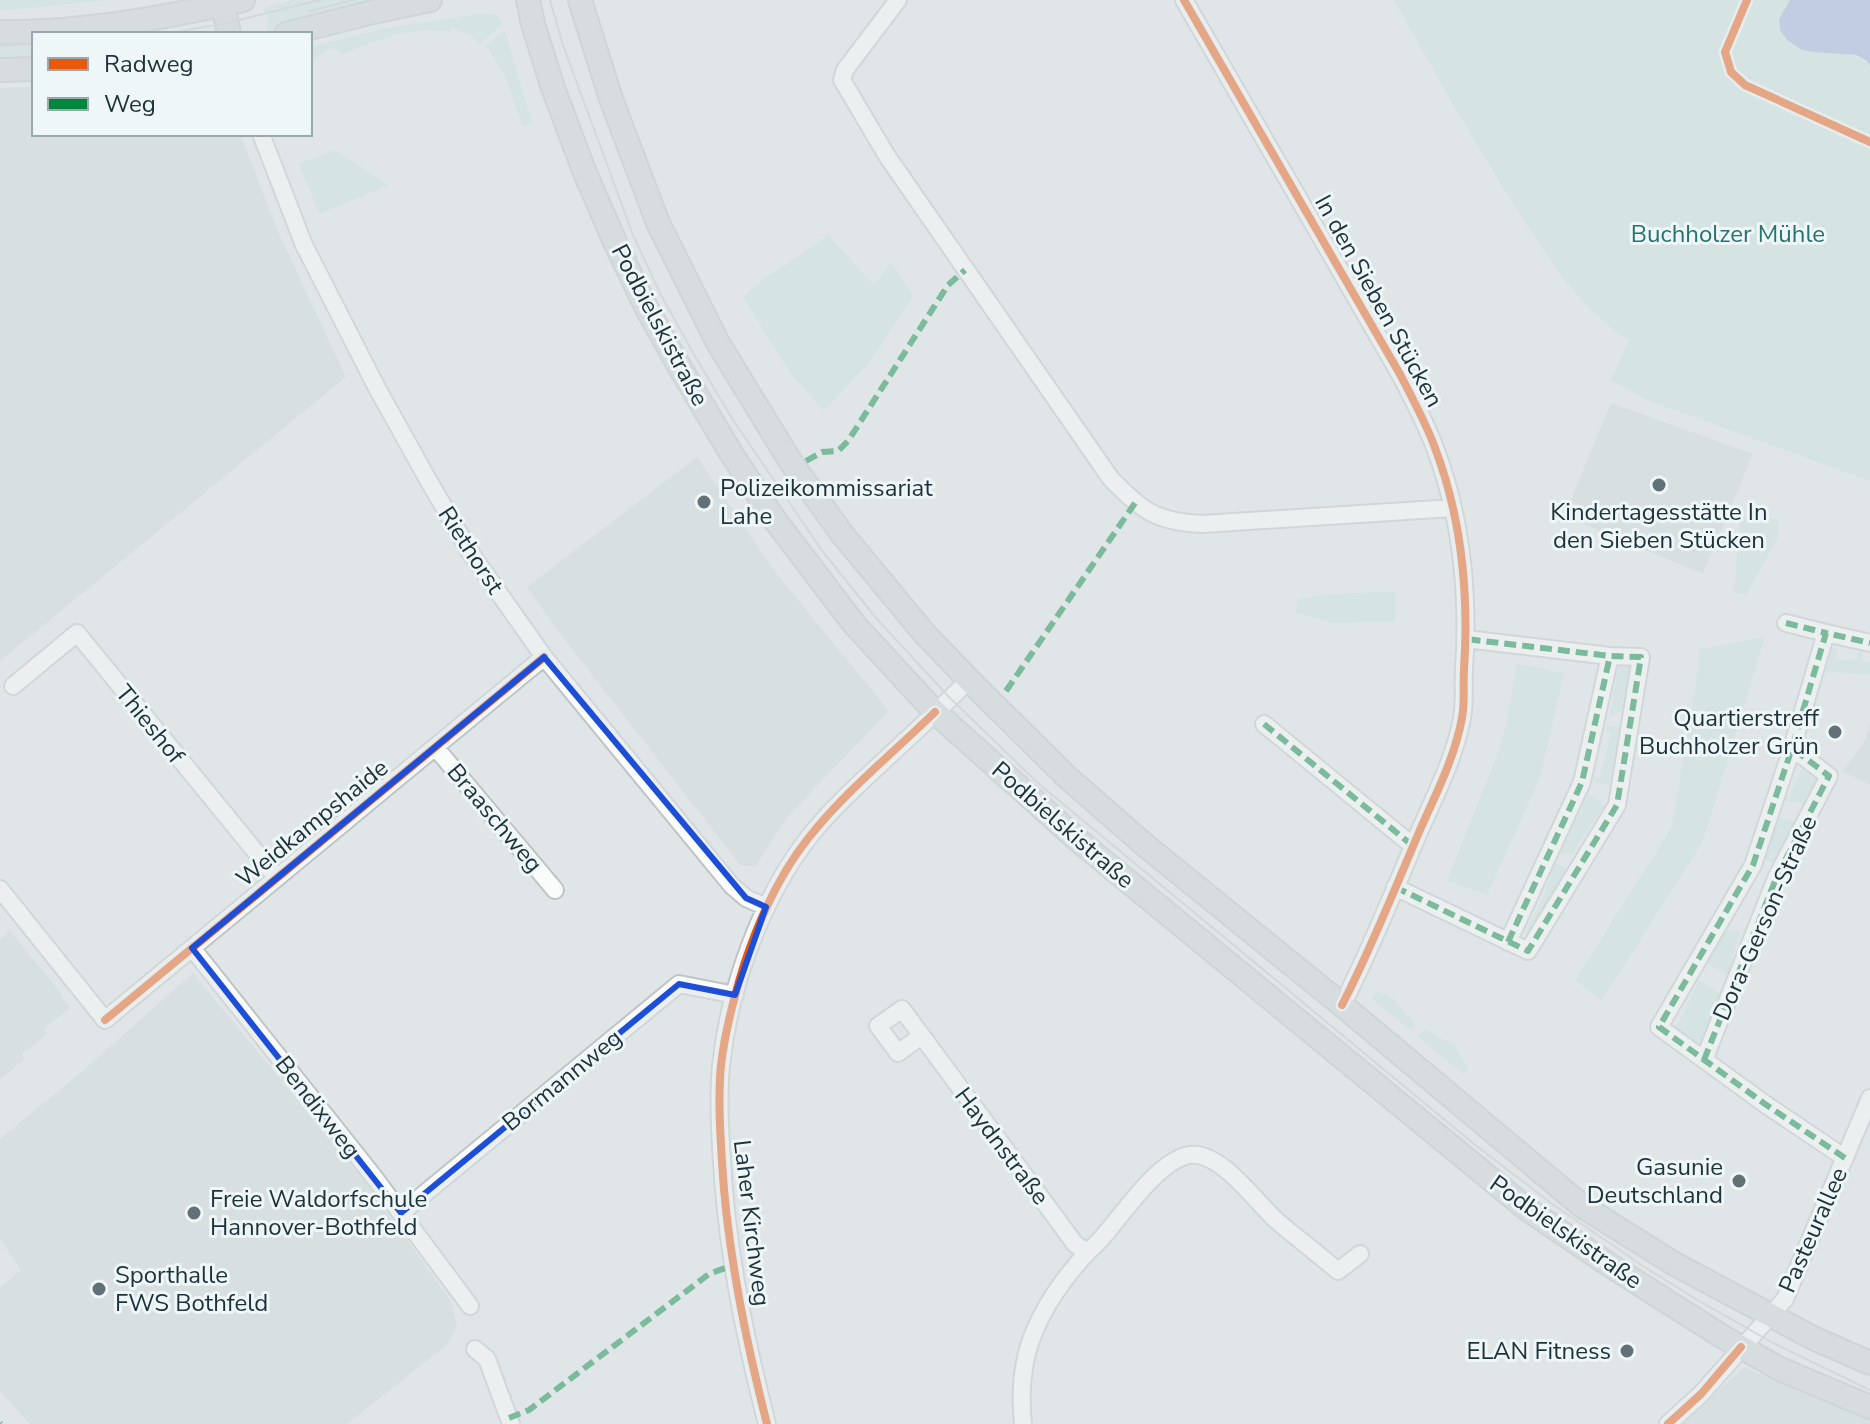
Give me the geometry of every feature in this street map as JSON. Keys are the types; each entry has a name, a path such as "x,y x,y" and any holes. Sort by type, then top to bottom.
{"main road":[{"path":"294,32 430,0"},
{"name":"Podbielskistraße","path":"528,0 553,88 585,173 647,309 679,366 774,519 854,624 935,712 1089,850 1527,1209 1741,1347 1780,1369 1870,1407"},
{"name":"Podbielskistraße","path":"580,0 611,99 658,223 718,343 792,464 842,534 924,633 1067,777 1146,846 1582,1206 1662,1256 1771,1316 1870,1363"},
{"path":"0,32 35,32 126,23 233,2 229,32"},
{"path":"0,70 32,69"}],"street":[{"path":"898,0 845,70 842,80 930,220 1111,479 1135,503 1163,519 1202,524 1453,508"},
{"name":"In den Sieben Stücken","path":"1184,0 1401,376 1435,448 1463,556 1466,639 1462,717 1449,760 1342,1005"},
{"name":"Riethorst","path":"262,136 304,245 391,414 470,552 544,657 732,886 746,898 766,907"},
{"path":"1786,623 1870,643"},
{"name":"Thieshof","path":"13,686 77,633 277,878"},
{"name":"Dora-Gerson-Straße","path":"1826,633 1753,865 1659,1027 1845,1158"},
{"path":"1395,887 1528,951 1617,805 1641,657 1466,639"},
{"path":"1508,942 1582,782 1610,656"},
{"name":"Weidkampshaide","path":"0,889 105,1020 544,657"},
{"name":"Laher Kirchweg","path":"767,1424 739,1295 723,1198 719,1115 721,1066 735,995 766,907 810,836 862,780 969,680"},
{"path":"1264,724 1413,846"},
{"name":"Braaschweg","path":"435,747 555,890"},
{"name":"Dora-Gerson-Straße","path":"1704,1060 1777,876 1829,776 1792,748"},
{"name":"Bendixweg","path":"192,948 401,1213 470,1306"},
{"name":"Bormannweg","path":"401,1213 679,984 735,995"},
{"name":"Haydnstraße","path":"921,1036 1075,1244 1087,1252"},
{"name":"Pasteurallee","path":"1668,1424 1701,1394 1771,1316 1789,1291 1870,1098"},
{"path":"1023,1424 1020,1400 1022,1372 1031,1339 1043,1313 1087,1252 1137,1194 1177,1159 1200,1155 1219,1164 1275,1218 1338,1271 1360,1254"},
{"path":"475,1349 487,1359 511,1424"}],"highlighted area":[{"path":"544,657 746,898 766,907 735,995 679,984 401,1213 192,948"}],"shaded area":[{"path":"32,86 32,136 241,136 280,236 346,377 0,661 0,88"},
{"name":"Kindertagesstätte In den Sieben Stücken","path":"1611,403 1753,454 1703,574 1564,516"},
{"path":"697,457 776,573 889,711 787,817 755,867 740,865 527,587"},
{"path":"1870,724 1870,785 1842,771 1863,744"},
{"path":"10,931 70,1008 44,1029 47,1034 22,1054 25,1059 0,1079 0,940"},
{"name":"Freie Waldorfschule Hannover-Bothfeld","path":"193,973 368,1186 451,1301 457,1326 448,1344 347,1424 30,1424 0,1391 0,1288 21,1270 0,1239 0,1139"},
{"path":"1744,1367 1870,1419 1870,1424 1681,1424"}],"green space":[{"path":"0,0 108,0 0,11"},
{"path":"292,0 385,0 268,31 267,12 263,8"},
{"name":"Buchholzer Mühle","path":"1394,0 1742,0 1721,53 1728,76 1744,89 1870,147 1870,481 1647,400 1611,380 1629,340 1596,315 1545,252 1472,137"},
{"path":"1754,0 1790,0 1779,19 1814,52 1852,56 1870,66 1870,139 1745,78 1736,68 1732,53"},
{"path":"483,13 497,15 502,25 480,44 471,36 452,28 450,32 422,30 382,39 343,54 335,48 331,49 312,62 312,46 382,29"},
{"path":"505,32 532,123 523,127 504,74 485,46"},
{"path":"32,38 32,63 0,64 0,39"},
{"path":"334,150 389,185 319,214 299,164"},
{"path":"828,235 874,285 891,262 913,296 869,363 824,410 793,377 743,297 766,276"},
{"path":"1740,515 1778,519 1778,538 1746,595 1734,592"},
{"path":"1395,591 1395,621 1333,623 1295,613 1299,599"},
{"path":"1765,637 1703,841 1602,1000 1575,980 1672,827 1700,649"},
{"path":"1831,648 1837,649 1836,659 1856,661 1858,651 1863,651 1862,661 1870,662 1870,675 1825,671"},
{"path":"1619,662 1634,671 1633,677 1629,677 1626,701 1630,708 1610,716"},
{"path":"1517,664 1564,673 1540,778 1487,895 1447,881 1500,747"},
{"path":"1607,726 1623,727 1616,787 1594,781 1594,777 1600,778 1611,732 1606,730"},
{"path":"1804,765 1820,777 1807,805 1782,800 1784,796 1789,796"},
{"path":"1589,794 1609,807 1607,810 1602,808 1572,854 1559,853"},
{"path":"1776,817 1802,823 1794,828 1773,863 1765,860"},
{"path":"1555,863 1569,869 1536,928 1525,932 1544,895"},
{"path":"1725,930 1740,932 1729,970 1734,973 1733,977 1703,962"},
{"path":"1699,980 1721,995 1713,1025 1699,1044 1671,1028 1673,1024 1677,1026"},
{"path":"1377,991 1393,999 1415,1023 1412,1031 1372,999"},
{"path":"1426,1029 1454,1046 1469,1068 1464,1075 1417,1036"}],"water":[{"path":"1790,0 1870,0 1870,66 1856,55 1802,50 1787,40 1780,30 1779,19"}],"tram line":[{"path":"175,32 320,0"},
{"path":"310,11 353,0"},
{"path":"550,0 563,45 633,235 661,295 696,358 733,420 823,552 877,619 950,698 1039,784 1474,1144 1551,1203 1699,1301 1775,1344 1870,1390"},
{"path":"0,46 32,44"}],"marked path":[{"path":"806,461 822,452 838,451 848,441 948,285 965,270"},
{"path":"1006,691 1135,503"},
{"path":"1786,623 1826,633"},
{"path":"1845,1158 1659,1027 1753,865 1826,633 1870,643"},
{"path":"1395,887 1528,951 1617,805 1641,657 1466,639"},
{"path":"1508,942 1582,782 1610,656"},
{"path":"1264,724 1413,846"},
{"path":"1704,1060 1777,876 1829,776 1792,748"},
{"path":"509,1418 529,1410 709,1274 733,1265"}],"cycle path":[{"path":"1184,0 1401,376 1435,448 1452,502 1462,557 1465,613 1463,706 1454,750 1371,945 1342,1005"},
{"path":"1747,0 1725,52 1731,72 1745,85 1870,142"},
{"path":"105,1020 544,657"},
{"path":"767,1424 738,1294 724,1195 720,1089 730,1014 756,931 771,897 799,850 839,803 935,712"},
{"path":"1668,1424 1701,1394 1741,1347"}],"place":[{"name":"Kindertagesstätte In den Sieben Stücken","path":"1659,485"},
{"name":"Polizeikommissariat Lahe","path":"704,502"},
{"name":"Quartierstreff Buchholzer Grün","path":"1835,732"},
{"name":"Gasunie Deutschland","path":"1739,1181"},
{"name":"Freie Waldorfschule Hannover-Bothfeld","path":"194,1213"},
{"name":"Sporthalle FWS Bothfeld","path":"99,1289"},
{"name":"ELAN Fitness","path":"1627,1351"}]}
